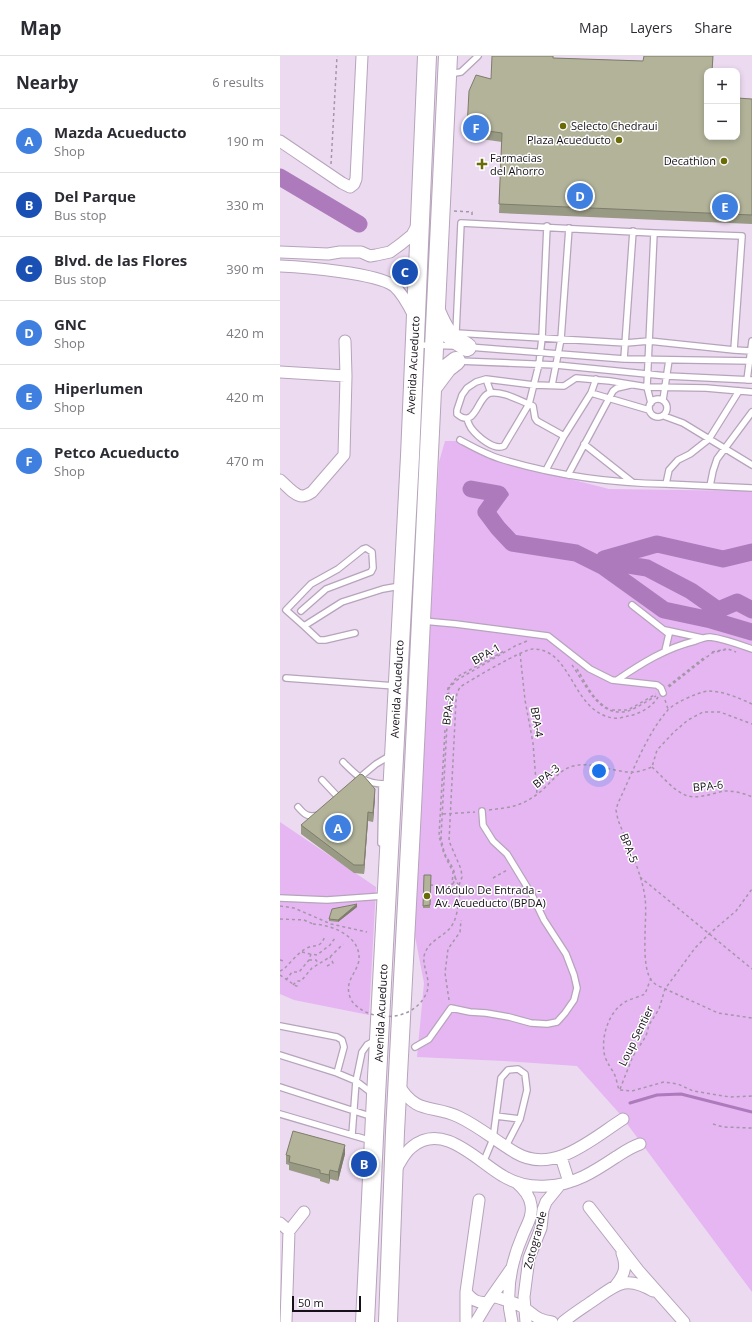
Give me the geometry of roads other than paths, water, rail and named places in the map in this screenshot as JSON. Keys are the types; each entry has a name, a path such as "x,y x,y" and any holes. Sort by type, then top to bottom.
{"main road":[{"name":"Avenida Acueducto","path":"388,1322 397,1083 412,808 399,784 394,753 397,686 403,586 435,355 415,318 427,56"},
{"name":"Avenida Acueducto","path":"365,1322 380,1038 384,890 391,806 399,784 420,621 435,355 435,308 448,56"},
{"path":"432,388 447,368 435,355 452,338 444,329 435,308"},
{"path":"391,806 412,808"}],"street":[{"path":"280,141 350,187 354,184 356,179 362,56"},
{"path":"280,252 328,254 339,257 362,259 390,252 402,244 412,235 420,220"},
{"path":"280,266 308,267 374,278 387,282 400,292 415,318"},
{"path":"280,480 297,494 306,496 312,492 344,455 346,376 345,341"},
{"path":"280,372 346,376"},
{"path":"397,1083 407,1097 415,1103 431,1110 450,1113 459,1117 477,1126 493,1139 517,1154 534,1159 544,1160 561,1157 583,1145 623,1119"},
{"path":"394,1173 411,1148 419,1142 437,1138 455,1144 503,1176 516,1182 533,1186 564,1184 587,1176 631,1147 640,1144"},
{"path":"561,1157 564,1184"},
{"name":"Zotogrande","path":"512,1322 510,1302 512,1268 530,1215 531,1204 526,1192 516,1182"},
{"name":"Zotogrande","path":"526,1322 524,1297 529,1258 541,1228 543,1210 546,1202 564,1184"},
{"path":"466,1322 466,1292 479,1200"},
{"path":"589,1207 620,1247 684,1322"},
{"path":"286,1322 292,1228 304,1212"},
{"path":"530,1215 543,1217"},
{"path":"280,1222 292,1228"},
{"path":"562,1322 616,1284 622,1277 626,1265 620,1247"},
{"path":"476,1322 512,1268"},
{"path":"616,1284 633,1282 659,1294"},
{"path":"466,1292 476,1302 481,1303 490,1299 510,1302 520,1305 534,1316 552,1322"}],"lane":[{"path":"446,75 461,72 478,56"},
{"path":"734,350 742,236 633,232 461,222 456,333 626,342 649,341 734,350 751,351"},
{"path":"467,419 471,428 480,437 495,447 500,448 504,446 529,404 541,352 547,226"},
{"path":"552,385 561,339 569,228"},
{"path":"624,359 633,232"},
{"path":"649,410 650,403 647,387 654,233"},
{"path":"435,355 667,376 749,380 752,340"},
{"path":"435,355 541,352 624,359 751,361"},
{"path":"663,400 669,360"},
{"path":"467,419 462,418 457,414 462,395 467,388 476,382 486,380 534,385 564,386 576,378 596,379 647,387 666,386 752,392"},
{"path":"546,470 564,436 591,394 596,379"},
{"path":"486,380 491,393"},
{"path":"568,475 613,391 617,388 632,384"},
{"path":"666,484 669,470 678,460 690,454 709,439 739,391"},
{"path":"467,419 471,416 486,395 491,393 501,394 533,406 537,421 564,436"},
{"path":"591,394 649,410 657,417 664,416 683,423 752,465"},
{"path":"650,403 656,399 663,400 668,406 664,416"},
{"path":"710,486 717,459 752,412"},
{"path":"460,440 500,459 568,475 633,483 752,488"},
{"path":"584,444 633,483"},
{"path":"301,612 326,589 371,572 373,568 372,552 369,549 363,549 333,572 311,584 286,610 319,640 355,633"},
{"path":"333,572 334,586"},
{"path":"304,626 342,602 383,589 403,586"},
{"path":"632,605 669,634 665,651"},
{"path":"420,621 533,633 548,636 590,669 612,680 657,685 661,688 662,692"},
{"path":"663,630 704,638"},
{"path":"618,680 643,663 665,651 685,643 708,637 727,640 752,649"},
{"path":"286,678 397,686"},
{"path":"352,786 376,764 394,753"},
{"path":"343,762 360,778 375,783 399,784 380,852"},
{"path":"322,780 339,797"},
{"path":"298,807 306,815 312,817 318,816 323,811"},
{"path":"415,1047 429,1039 451,1008 509,1017 531,1023 547,1024 557,1022 574,1000 577,988 566,954 544,920 532,895 514,866 483,825 482,812"},
{"path":"280,898 326,900 384,890"},
{"path":"280,1026 337,1037 342,1040 344,1047 337,1072"},
{"path":"352,1135 356,1081 362,1052 367,1046 380,1038"},
{"path":"280,1055 337,1072 356,1081 376,1096"},
{"path":"483,1163 493,1139 501,1078 508,1070 518,1069 525,1074 527,1090 520,1119 506,1146"},
{"path":"280,1087 354,1112 375,1117"},
{"path":"280,1114 374,1141"},
{"path":"496,1116 520,1119"}],"waterway":[{"path":"280,177 359,224"},
{"path":"471,489 499,494 486,512 512,543 576,553 604,567 664,610 711,620 752,632"},
{"path":"604,559 657,544 723,559 752,552"},
{"path":"605,559 622,564 647,568 691,591 718,610 737,602 752,610"},
{"path":"630,1103 657,1095 681,1094 752,1112"}],"place":[{"name":"Selecto Chedraui","path":"563,126"},
{"name":"Petco Acueducto","path":"476,128"},
{"name":"Plaza Acueducto","path":"619,140"},
{"name":"Decathlon","path":"724,161"},
{"name":"Farmacias del Ahorro","path":"482,164"},
{"name":"GNC","path":"580,196"},
{"name":"Hiperlumen","path":"725,207"},
{"name":"Blvd. de las Flores","path":"405,272"},
{"name":"Mazda Acueducto","path":"338,828"},
{"name":"Módulo De Entrada - Av. Acueducto (BPDA)","path":"427,896"},
{"name":"Del Parque","path":"364,1164"}]}
